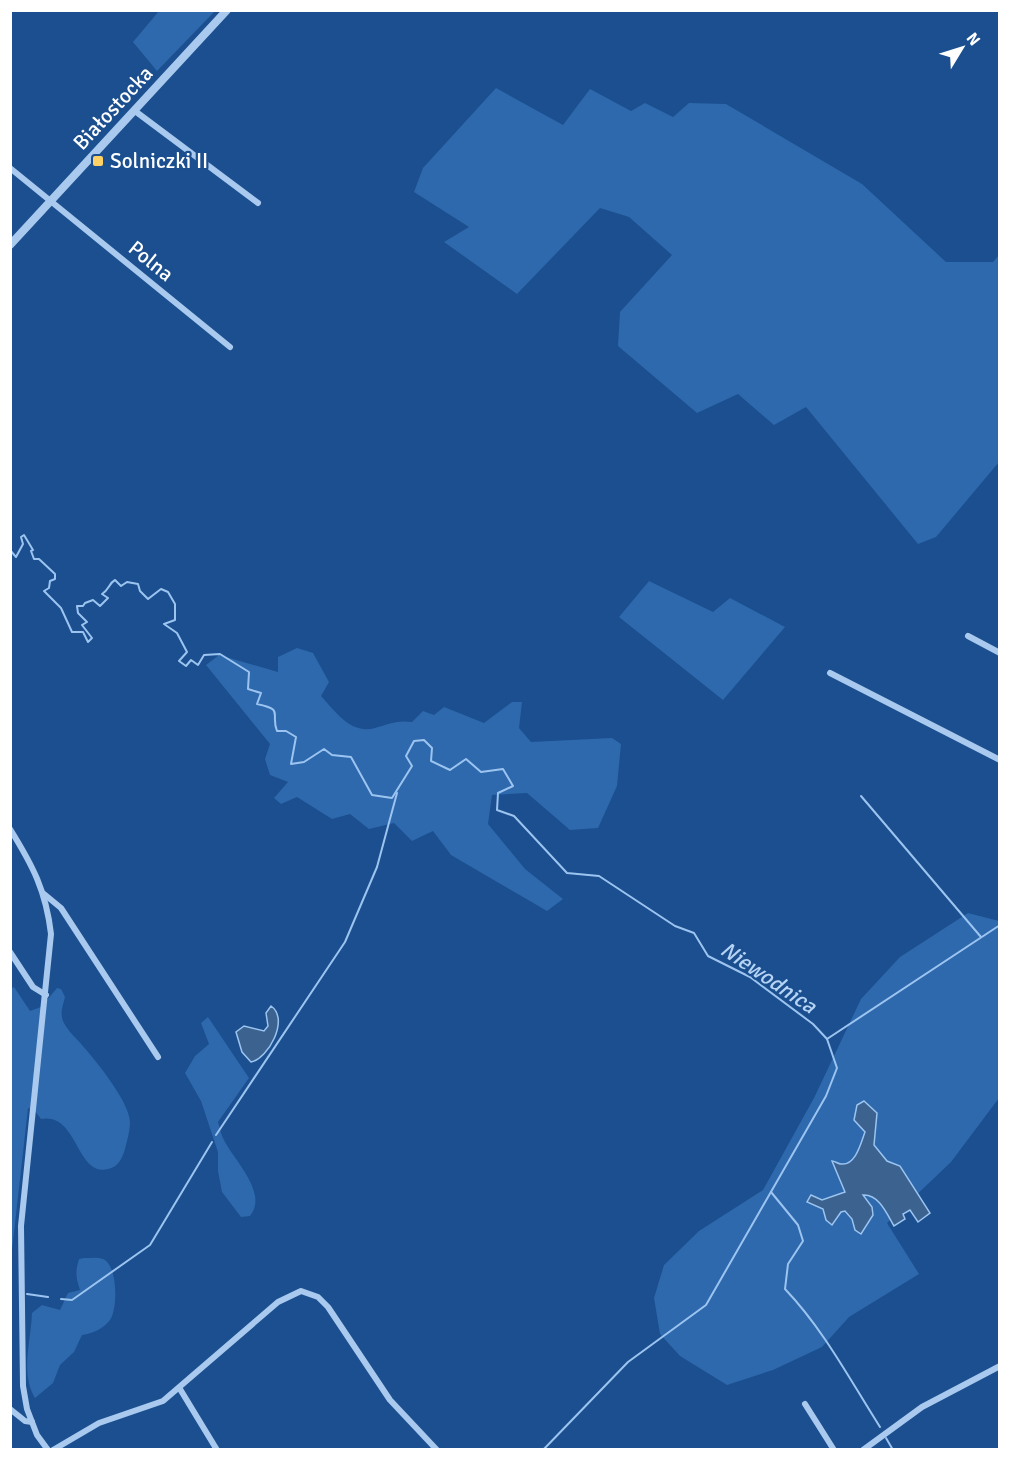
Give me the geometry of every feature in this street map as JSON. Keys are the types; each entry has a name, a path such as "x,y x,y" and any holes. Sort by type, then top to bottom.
{"street":[{"name":"Białostocka","path":"10,245 227,10"},
{"path":"135,111 258,203"},
{"name":"Polna","path":"10,168 230,347"},
{"path":"968,636 999,653"},
{"path":"830,673 999,760"},
{"path":"10,829 38,876 44,894 51,934 21,1226 22,1386 32,1422 48,1449"},
{"path":"44,894 60,908 158,1057"},
{"path":"10,952 33,987 46,995"},
{"path":"53,1449 99,1423 153,1407 180,1389 278,1302 290,1294 308,1293 318,1297 328,1307 390,1400 437,1449"},
{"path":"863,1449 922,1407 999,1366"},
{"path":"180,1389 217,1449"},
{"path":"804,1404 834,1449"},
{"path":"10,1409 26,1421 32,1422"}],"shaded area":[{"path":"159,11 215,11 157,71 133,42"},
{"path":"496,88 563,125 590,89 631,111 645,103 673,117 689,103 726,104 862,184 946,262 993,262 999,255 999,462 936,537 918,544 806,407 774,425 738,394 697,413 618,346 620,312 672,255 629,217 600,208 517,294 444,242 469,227 414,192 423,168"},
{"path":"649,581 713,612 730,598 785,627 723,700 619,617"},
{"path":"297,648 313,653 329,682 321,696 338,715 358,728 375,728 397,722 412,722 423,711 434,715 444,707 484,723 512,702 522,702 519,728 531,742 612,738 621,744 617,786 598,828 570,830 527,793 492,795 488,824 525,869 563,899 547,911 451,855 433,831 412,841 394,823 369,829 350,814 332,819 297,797 281,804 274,798 288,782 270,775 265,759 270,744 206,665 219,655 278,672 278,657"},
{"path":"968,913 999,921 999,1098 951,1162 887,1223 919,1274 849,1317 822,1347 773,1370 727,1385 680,1356 660,1334 654,1298 664,1265 699,1231 763,1190 814,1098 861,999 900,957"},
{"path":"14,987 30,1011 41,1007 57,988 61,989 65,997 62,1013 64,1023 111,1082 124,1103 130,1122 125,1149 119,1162 108,1169 97,1169 89,1164 82,1155 63,1125 53,1119 41,1119 35,1111 28,1108 11,1259 11,989"},
{"path":"271,1006 276,1012 278,1029 264,1054 251,1062 242,1052 236,1032 244,1026 264,1031 268,1026 266,1013"},
{"path":"208,1017 249,1078 218,1122 224,1140 248,1176 252,1187 255,1207 250,1216 241,1217 222,1192 218,1171 218,1152 201,1101 185,1073 195,1056 209,1044 201,1023"},
{"path":"864,1101 877,1113 874,1145 887,1161 900,1166 930,1213 918,1222 910,1210 903,1214 905,1219 894,1226 878,1201 863,1195 872,1207 873,1215 861,1234 855,1230 852,1219 845,1211 841,1212 832,1225 826,1220 823,1209 807,1202 811,1195 822,1200 845,1192 832,1161 846,1164 857,1152 865,1132 854,1120 857,1105"},
{"path":"79,1259 103,1259 112,1270 115,1288 113,1314 101,1329 82,1335 74,1352 60,1365 53,1383 35,1398 27,1368 32,1313 42,1305 60,1310 68,1293 80,1290 77,1268"}],"waterway":[{"name":"Niewodnica","path":"10,550 16,557 23,544 21,537 24,535 33,550 31,551 34,559 39,559 55,574 55,579 50,581 49,588 44,591 61,608 72,632 83,632 88,642 92,638 82,625 87,622 78,613 77,606 83,606 93,600 100,606 108,598 102,594 115,580 121,586 127,582 138,584 140,591 148,599 161,589 168,592 175,604 175,620 164,624 177,633 187,652 179,661 186,666 191,660 198,665 204,655 220,654 249,672 248,689 261,693 257,704 274,710 277,731 286,731 296,737 291,764 304,762 324,749 332,755 351,757 372,795 392,798 412,766 406,756 414,741 424,740 432,748 431,761 450,770 466,759 481,772 503,769 513,786 498,793 497,810 514,816 567,873 599,876 675,926 694,933 708,956 750,977 813,1024 827,1039 837,1068 826,1096 706,1305 628,1362 543,1450"},
{"path":"216,1135 345,942 377,867 397,793"},
{"path":"861,796 981,937"},
{"path":"827,1039 1000,925"},
{"path":"61,1299 72,1300 150,1245 212,1142"},
{"path":"771,1192 798,1225 803,1241 788,1264 785,1289 824,1338 880,1427"},
{"path":"27,1294 48,1297"},
{"path":"886,1438 893,1450"}],"place":[{"name":"Solniczki II","path":"98,161"}]}
